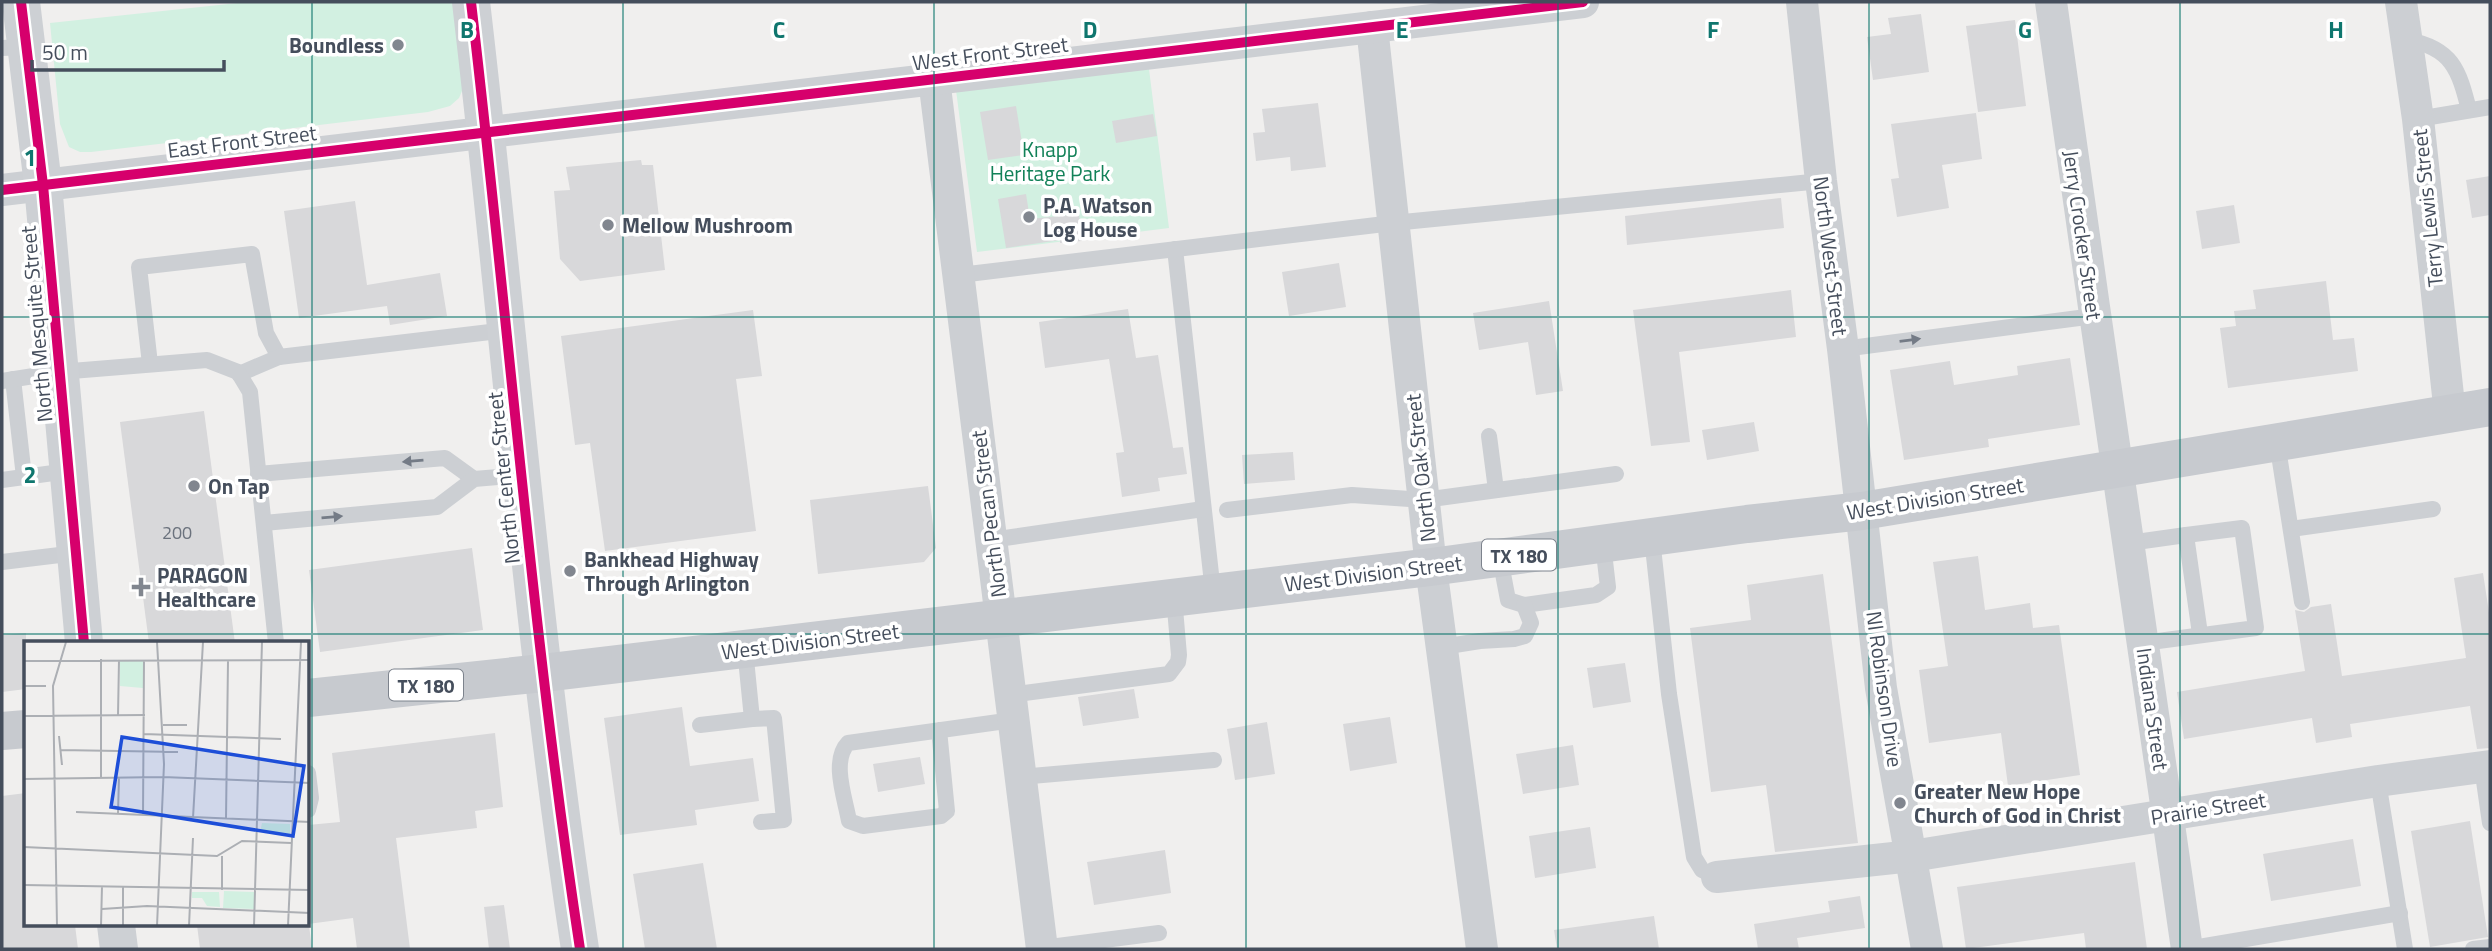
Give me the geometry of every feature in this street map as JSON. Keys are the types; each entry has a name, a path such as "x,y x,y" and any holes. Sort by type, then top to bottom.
{"main road":[{"name":"North Mesquite Street","path":"21,2 14,47 43,185 83,641"},
{"name":"North Center Street","path":"471,2 543,673 562,832 580,949"},
{"name":"West Division Street","path":"543,673 1431,567 1861,511 2490,407"},
{"name":"TX 180","path":"310,698 543,673"},
{"path":"2,731 24,729"},
{"path":"116,926 119,949"}],"street":[{"name":"West Front Street","path":"486,131 1583,2"},
{"name":"North West Street","path":"1802,2 1861,511"},
{"name":"Jerry Crocker Street","path":"2051,2 2094,316 2118,468"},
{"name":"Terry Lewis Street","path":"2401,2 2418,119 2450,414"},
{"name":"North Oak Street","path":"1372,27 1431,567 1482,949"},
{"name":"North Pecan Street","path":"934,79 1042,949"},
{"name":"East Front Street","path":"2,190 486,131"},
{"name":"Indiana Street","path":"2118,468 2187,949"},
{"name":"Nl Robinson Drive","path":"1861,511 1881,688 1927,949"},
{"name":"Prairie Street","path":"1717,877 1912,856 2378,781 2486,767"}],"lane":[{"path":"2408,40 2435,47 2452,64 2463,84 2469,110"},
{"path":"2418,119 2490,107"},
{"path":"960,275 1393,223 1821,181"},
{"path":"1175,249 1213,593"},
{"path":"150,364 139,267 252,254 266,333 279,357"},
{"path":"1843,349 2094,316"},
{"path":"239,374 279,357 507,330"},
{"path":"24,477 9,411 8,380 60,372 208,360 239,374 250,392 276,641"},
{"path":"1489,436 1496,491"},
{"path":"2277,442 2302,602"},
{"path":"258,474 445,458 474,479"},
{"path":"2,480 68,471"},
{"path":"1227,510 1352,495 1424,500 1616,474"},
{"path":"264,523 437,507 474,479 522,475"},
{"path":"991,540 1203,509"},
{"path":"2291,529 2433,509"},
{"path":"2129,543 2242,528 2256,628 2143,643"},
{"path":"2186,535 2200,634"},
{"path":"1652,538 1669,694 1694,857 1702,870 1717,877"},
{"path":"1499,558 1508,600 1524,605 1596,595 1608,587 1603,544"},
{"path":"2,562 76,553"},
{"path":"939,730 947,811 941,816 863,826 849,821 839,768 841,750 848,743 939,730 1011,708 1168,674 1178,663 1179,655 1174,597"},
{"path":"1442,647 1525,636 1531,624 1524,605"},
{"path":"744,648 752,719"},
{"path":"700,725 774,718 784,820 761,822"},
{"path":"1020,777 1214,760"},
{"path":"2486,767 2490,823"},
{"path":"2378,781 2405,949"},
{"path":"2187,949 2400,914"},
{"path":"1042,949 1159,933"},
{"path":"2473,949 2490,947"}],"green space":[{"path":"247,2 457,2 465,84 459,98 450,106 428,112 91,152 80,152 69,147 60,124 50,23"},
{"name":"Knapp Heritage Park","path":"1149,69 1169,228 977,252 956,90"}],"building":[{"path":"1921,14 1929,72 1873,80 1867,37 1891,34 1888,18"},
{"path":"2015,20 2026,106 1978,112 1966,26"},
{"path":"1318,103 1326,167 1291,171 1290,157 1256,161 1253,133 1265,132 1262,109"},
{"path":"1016,106 1024,155 988,160 980,112"},
{"path":"1976,113 1982,159 1942,165 1949,208 1897,217 1891,179 1899,178 1891,124"},
{"path":"1153,114 1157,136 1116,143 1112,121"},
{"name":"Mellow Mushroom","path":"641,160 642,165 653,165 665,270 580,281 560,259 554,191 570,190 566,167"},
{"path":"2490,176 2490,215 2472,218 2466,180"},
{"path":"1026,194 1030,219 1079,214 1082,241 1060,243 1060,240 1006,248 998,199"},
{"path":"1781,198 1784,228 1627,245 1625,216"},
{"path":"355,201 367,285 440,273 447,316 390,325 387,306 299,318 284,211"},
{"path":"2234,205 2240,243 2202,249 2196,211"},
{"path":"1339,263 1346,307 1289,316 1282,272"},
{"path":"2326,281 2333,340 2354,338 2358,371 2228,388 2220,328 2236,326 2234,311 2256,309 2253,290"},
{"path":"1791,290 1796,337 1679,352 1690,442 1651,446 1633,310"},
{"path":"1549,301 1563,391 1536,395 1528,342 1479,350 1473,313"},
{"path":"1128,309 1136,358 1158,355 1173,448 1183,447 1187,474 1158,478 1160,491 1122,497 1116,453 1124,452 1109,359 1045,368 1039,322"},
{"path":"753,310 762,376 736,379 756,531 605,551 590,443 575,445 561,336"},
{"path":"2070,358 2080,425 1988,439 1989,447 1904,460 1890,370 1950,361 1954,385 2018,375 2017,366"},
{"path":"204,411 235,641 149,641 120,422"},
{"path":"1754,422 1759,451 1707,460 1702,430"},
{"path":"1293,452 1295,480 1244,484 1242,455"},
{"path":"928,486 936,548 924,562 818,574 810,500"},
{"path":"472,548 483,630 320,652 309,570"},
{"path":"1978,556 1985,610 2030,603 2033,628 2059,625 2080,775 2008,786 2001,733 1929,743 1919,670 1948,666 1933,562"},
{"path":"2483,573 2490,619 2490,748 2477,749 2470,706 2350,724 2352,737 2316,743 2312,718 2184,739 2177,692 2305,671 2295,610 2304,612 2311,607 2331,604 2342,676 2466,658 2454,578"},
{"path":"1823,574 1858,843 1775,852 1766,785 1711,792 1690,628 1751,620 1747,585"},
{"path":"26,633 24,689 2,692 2,635"},
{"path":"1625,663 1631,702 1593,708 1587,668"},
{"path":"1134,689 1139,718 1083,726 1078,697"},
{"path":"682,707 690,766 753,758 759,801 695,810 697,825 620,835 604,718"},
{"path":"1390,717 1397,763 1350,771 1343,724"},
{"path":"1267,722 1275,774 1235,780 1227,729"},
{"path":"495,733 503,807 475,811 477,828 396,838 410,949 357,949 353,918 310,924 310,825 340,822 332,753"},
{"path":"1573,745 1579,785 1523,794 1516,754"},
{"path":"920,757 925,784 878,792 873,764"},
{"path":"24,793 24,926 75,926 78,949 2,949 2,796"},
{"path":"2470,821 2488,937 2430,947 2411,831"},
{"path":"1590,827 1596,868 1535,878 1529,836"},
{"path":"2353,839 2361,886 2271,901 2263,854"},
{"path":"1165,850 1171,893 1094,905 1087,862"},
{"path":"2135,862 2147,949 2086,949 2084,933 1966,949 1957,887"},
{"path":"703,863 717,949 645,949 633,874"},
{"path":"1860,896 1865,928 1797,938 1799,949 1758,949 1754,924 1830,912 1828,901"},
{"path":"504,905 510,949 489,949 484,907"},
{"path":"1654,916 1659,949 1557,949 1554,930"},
{"path":"197,926 309,926 312,949 200,949"}],"cycle path":[{"path":"21,2 43,185 84,641"},
{"path":"471,2 534,594 580,949"},
{"path":"2,190 1583,2"}],"place":[{"name":"Boundless","path":"398,45"},
{"name":"P.A. Watson Log House","path":"1029,217"},
{"name":"Mellow Mushroom","path":"608,225"},
{"name":"On Tap","path":"194,486"},
{"name":"Bankhead Highway Through Arlington","path":"570,571"},
{"name":"PARAGON Healthcare","path":"141,587"},
{"name":"Greater New Hope Church of God in Christ","path":"1900,803"}]}
